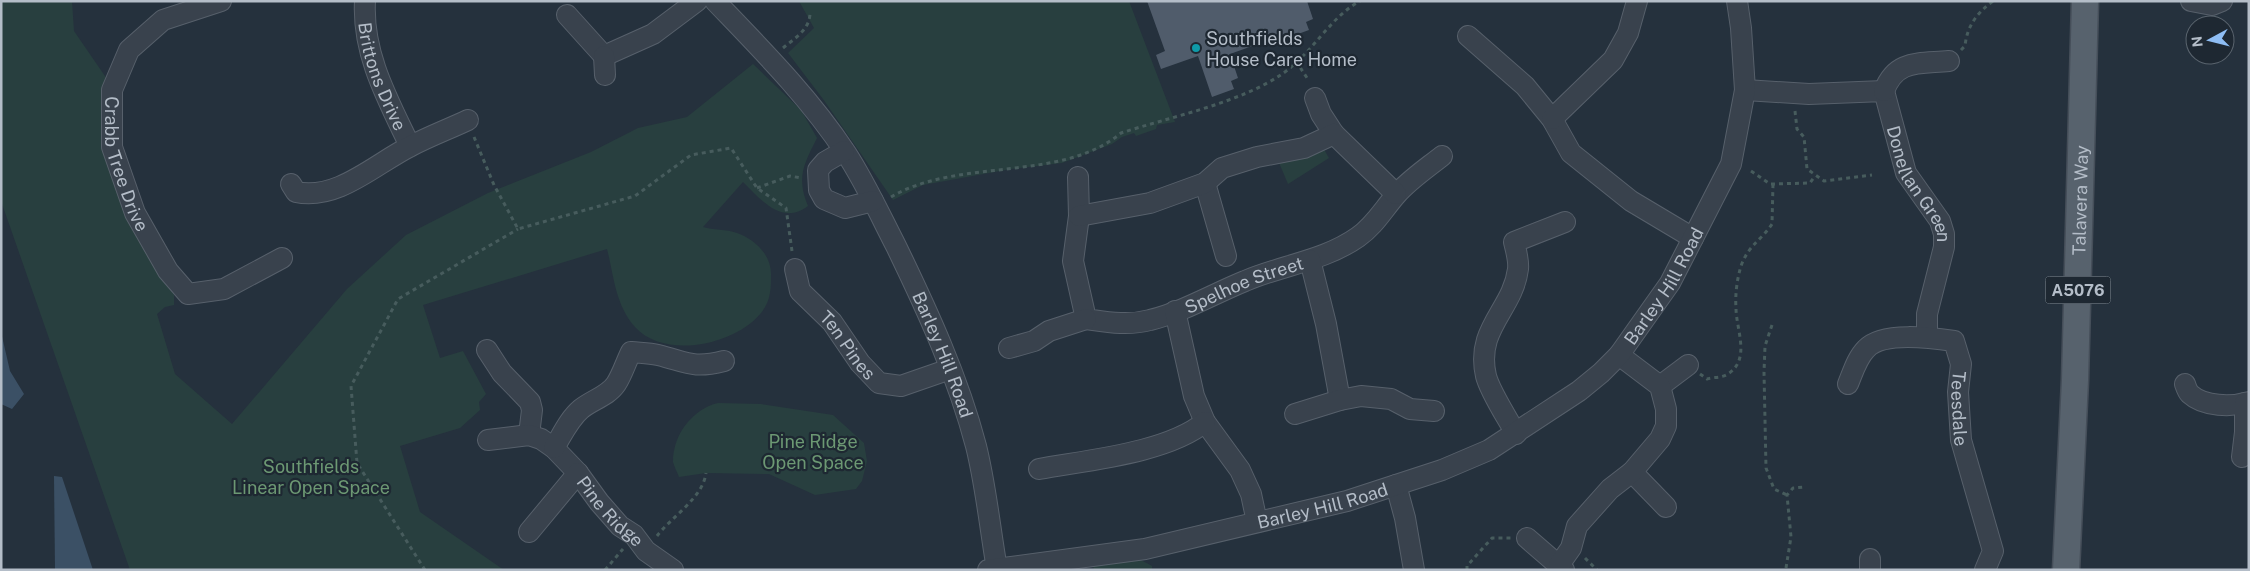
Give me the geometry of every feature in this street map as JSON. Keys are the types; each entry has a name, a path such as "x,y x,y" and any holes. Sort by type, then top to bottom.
{"main road":[{"name":"Talavera Way","path":"2066,570 2076,370 2086,4"}],"street":[{"name":"Crabb Tree Drive","path":"221,1 163,20 129,50 112,90 112,147 135,213 168,271 188,294 224,288 282,258"},
{"name":"Brittons Drive","path":"365,1 368,42 380,85 410,146"},
{"path":"567,15 604,65 652,34 697,1"},
{"name":"Barley Hill Road","path":"715,1 770,58 844,151 874,204 928,314 965,408 976,448 997,569 1040,566 1145,549 1347,501 1442,470 1481,453 1516,434 1579,391 1619,355 1670,283 1731,164 1745,90 1741,28 1737,1"},
{"path":"1552,119 1613,60 1628,33 1637,1"},
{"path":"2191,1 2212,5 2222,1"},
{"path":"1468,36 1525,86 1552,119 1572,153 1598,176 1660,220 1693,238"},
{"path":"1745,90 1793,93 1884,91 1889,77 1896,71 1907,66 1949,61"},
{"name":"Donellan Green","path":"1884,91 1906,173 1940,221 1944,234 1944,247 1927,314 1926,337"},
{"path":"1315,98 1321,114 1334,134 1396,194"},
{"name":"Brittons Drive","path":"291,184 296,192 307,194 328,191 365,173 410,146 468,120"},
{"path":"1079,216 1150,203 1205,183 1222,168 1257,156 1304,148 1334,134"},
{"path":"844,151 825,162 818,170 819,190 824,199 845,208 874,204"},
{"name":"Spelhoe Street","path":"1257,522 1251,494 1240,470 1205,422 1194,396 1175,311 1245,280 1278,268 1310,260 1344,246 1359,237 1374,224 1396,194 1442,156"},
{"path":"1078,177 1079,216 1073,261 1086,319"},
{"path":"1205,183 1226,256"},
{"path":"1516,434 1486,377 1484,356 1488,334 1515,286 1519,267 1514,242 1565,222"},
{"path":"1310,260 1326,324 1340,400"},
{"name":"Ten Pines","path":"794,269 800,291 832,322 860,364 879,384 901,386 950,369"},
{"path":"1009,348 1034,342 1049,331 1086,319 1120,324 1149,320 1175,311"},
{"name":"Teesdale","path":"1848,384 1859,359 1867,348 1889,339 1926,337 1954,341 1961,364 1958,392 1961,440 1993,551 1985,570"},
{"path":"488,350 502,373 530,402 541,440"},
{"path":"488,440 541,440 569,422 579,410 607,394 616,384 631,352 659,356 681,363 700,366 724,361"},
{"path":"1527,538 1561,568 1571,548 1577,526 1610,489 1632,472 1660,439 1666,426 1666,408 1660,386 1619,355"},
{"path":"1660,386 1688,364"},
{"path":"2185,384 2190,394 2204,402 2240,403 2245,432 2242,457"},
{"path":"1294,414 1340,400 1361,396 1391,399 1410,409 1434,411"},
{"path":"1039,469 1152,447 1174,439 1205,422"},
{"name":"Pine Ridge","path":"541,440 578,473 599,502 620,526 673,570"},
{"path":"1632,472 1666,506"},
{"path":"529,532 578,473"},
{"path":"1396,485 1405,518 1414,570"},
{"path":"988,570 997,569"}],"path":[{"path":"874,204 924,181 1061,161 1109,143 1121,133 1248,92 1283,74 1348,8 1360,1"},
{"path":"1949,61 1965,46 1966,34 1971,22 1984,8 1994,1"},
{"path":"770,58 803,32 811,20 810,12"},
{"path":"1296,61 1307,75 1315,98"},
{"path":"1793,93 1797,129 1804,137 1807,169 1824,181 1872,174"},
{"path":"468,120 494,185 518,229"},
{"path":"425,570 357,463 351,386 398,298 518,229 635,196 691,156 731,148 757,188 786,208 794,269"},
{"path":"1751,171 1773,184 1810,183 1815,176"},
{"path":"757,188 790,176 819,180"},
{"path":"1688,364 1707,379 1726,376 1738,361 1742,347 1736,308 1737,286 1741,267 1748,250 1772,224 1773,184"},
{"path":"1772,325 1764,346 1766,468 1774,489 1787,495"},
{"path":"605,570 663,528 690,502 705,482 706,473"},
{"path":"1786,568 1791,538 1787,495 1793,488 1804,487"},
{"path":"1467,570 1467,566 1492,538 1527,538"}],"green space":[{"name":"Southfields Linear Open Space","path":"1,1 72,1 74,31 107,79 135,231 174,295 174,305 165,307 157,314 175,374 232,424 347,289 406,235 488,193 591,152 638,128 687,117 753,64 801,110 817,138 803,171 804,196 808,206 789,213 781,212 765,203 743,182 703,227 733,232 755,243 765,254 771,274 769,299 761,313 735,333 718,340 681,346 664,343 648,337 635,327 628,318 619,299 607,249 423,305 440,358 463,351 486,394 479,402 480,410 460,428 400,446 420,512 504,570 130,570 1,201"},
{"path":"799,1 1129,1 1175,122 1157,125 1156,129 1136,136 1134,133 1122,137 1112,144 1062,163 1011,169 923,185 893,200 823,99 788,53 814,28"},
{"path":"1322,146 1329,158 1288,184 1277,158"},
{"name":"Pine Ridge Open Space","path":"718,403 761,404 833,415 864,443 867,461 862,481 856,489 815,495 769,474 706,473 679,477 673,462 674,452 681,433 686,424 700,411"},
{"path":"1139,559 1152,566 1152,570 1094,570 1093,566"}],"water":[{"path":"1,332 10,371 24,394 12,409 1,404"},
{"path":"54,476 62,477 93,570 55,570"}],"building":[{"name":"Southfields House Care Home","path":"1147,1 1307,1 1313,19 1306,22 1309,30 1276,42 1275,38 1230,54 1238,78 1231,81 1234,89 1212,97 1198,56 1161,69 1156,55 1165,51"}],"place":[{"name":"Southfields House Care Home","path":"1196,48"}]}
